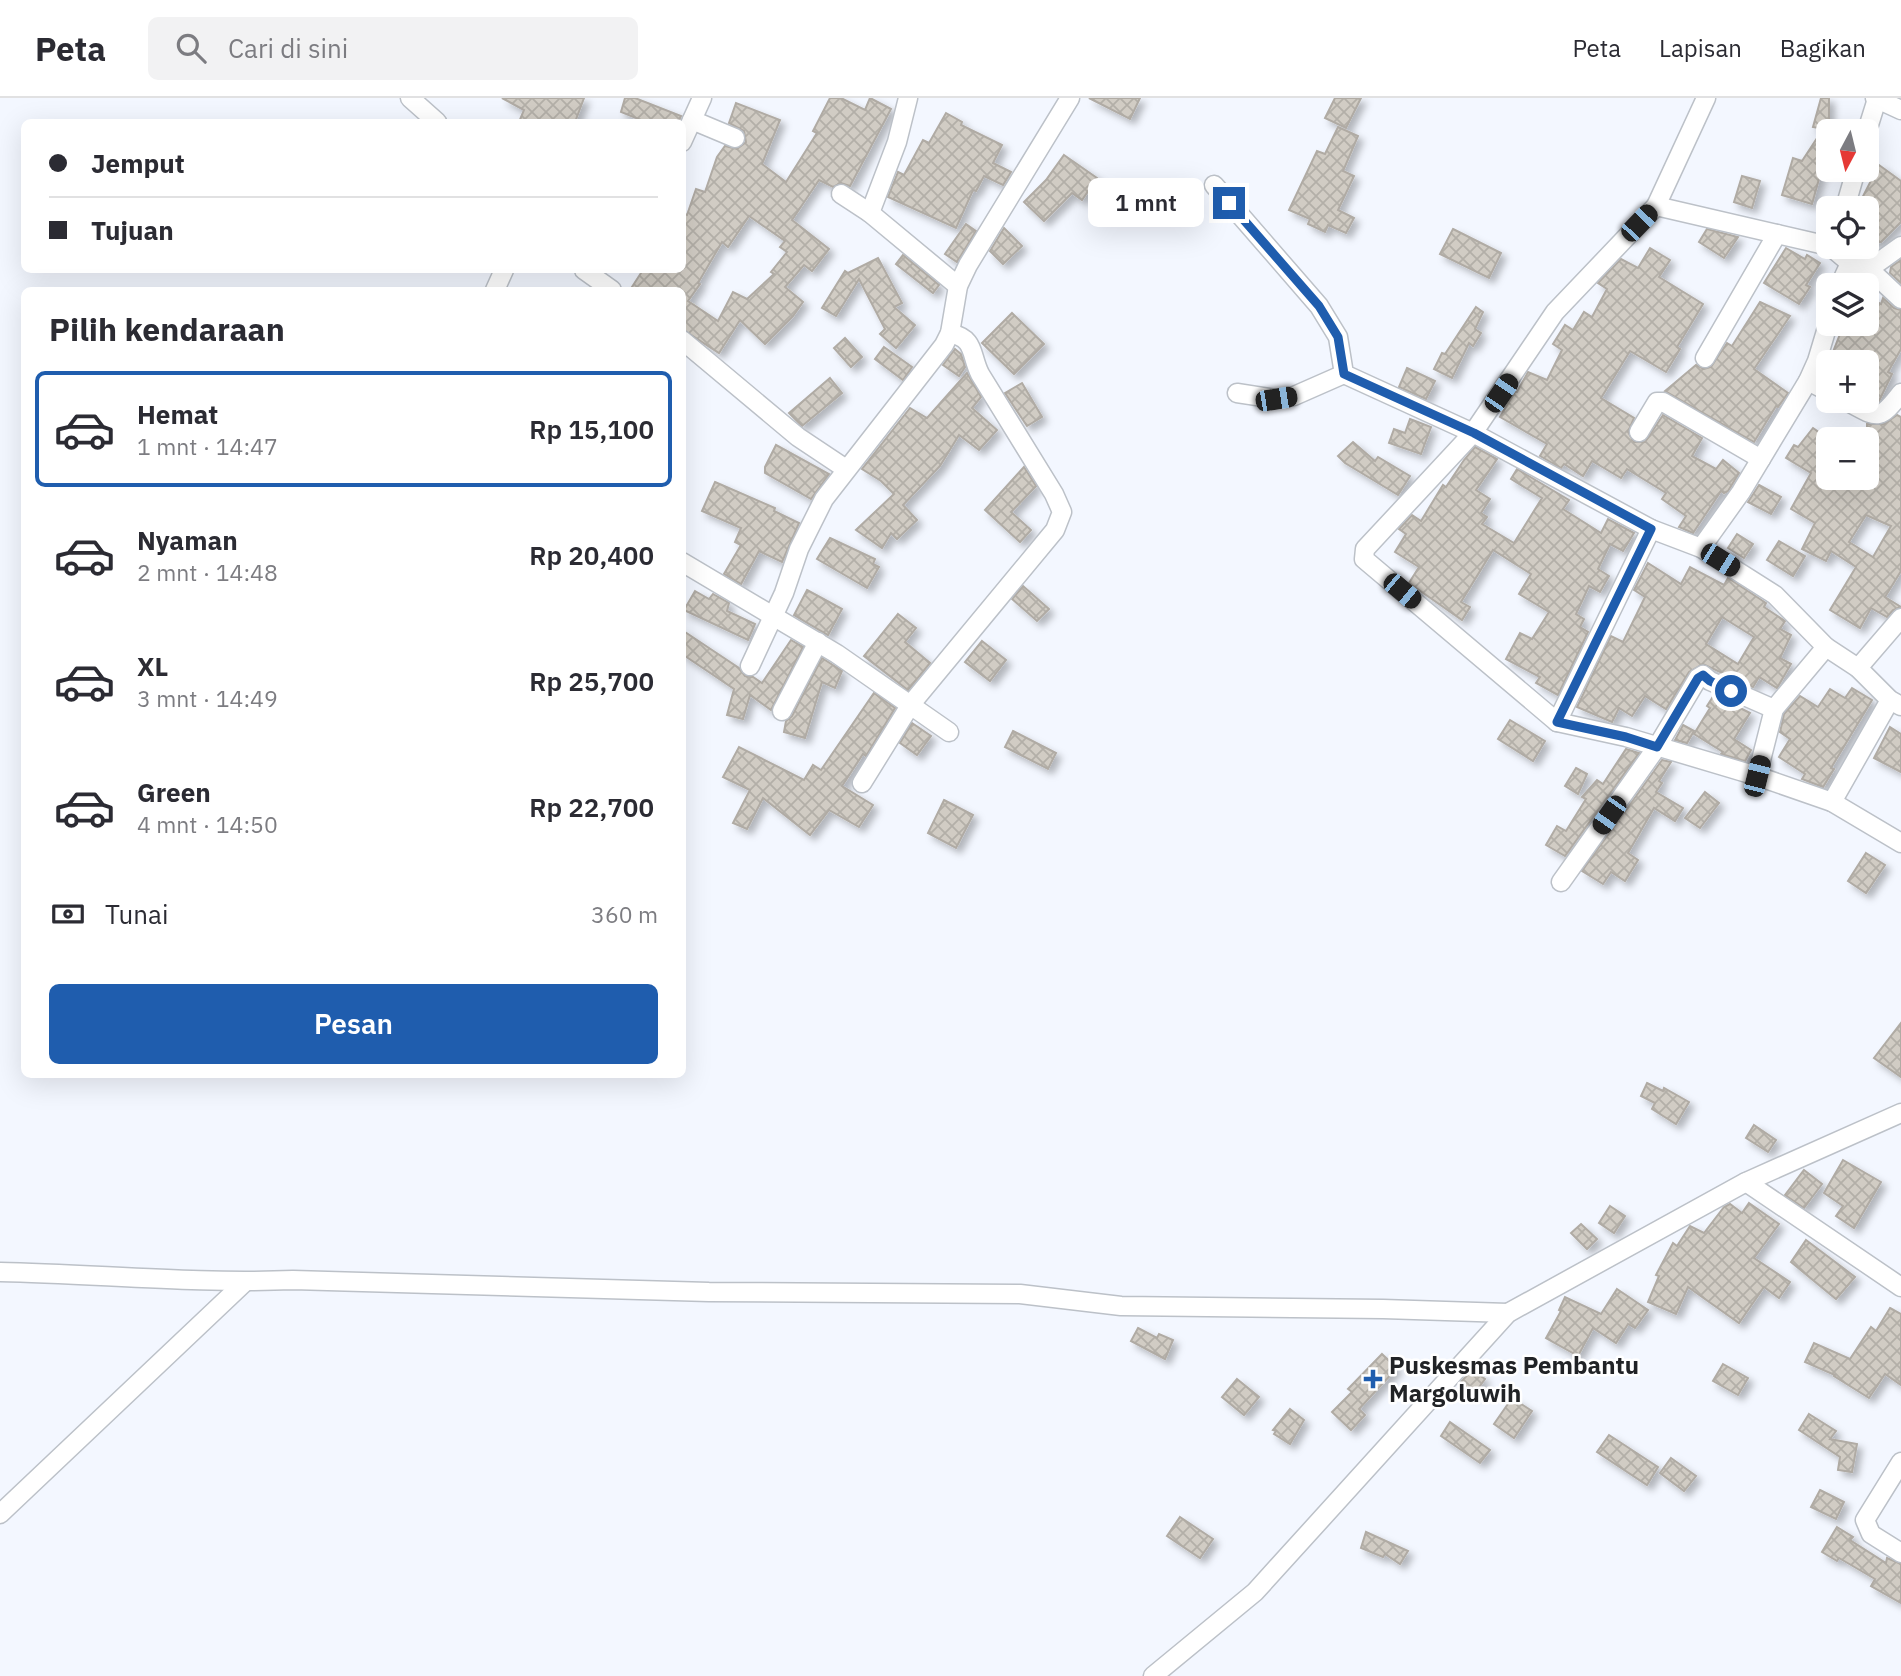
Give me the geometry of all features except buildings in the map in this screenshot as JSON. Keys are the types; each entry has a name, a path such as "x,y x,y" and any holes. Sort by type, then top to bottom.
{"street":[{"path":"410,98 434,119"},
{"path":"686,133 702,98"},
{"path":"870,213 897,142 908,98"},
{"path":"750,666 774,616 794,559 814,516 846,469 934,360 950,333 958,286 986,233 1070,98"},
{"path":"1706,98 1656,206 1555,312 1474,433 1365,548 1364,559 1557,722 1626,737 1757,776 1832,802 1901,843"},
{"path":"1870,119 1876,98 1901,110"},
{"path":"692,120 735,138"},
{"path":"1214,185 1319,306 1338,337 1344,374"},
{"path":"841,194 870,213 958,286"},
{"path":"1656,206 1816,243"},
{"path":"1705,358 1777,234"},
{"path":"1869,270 1901,246"},
{"path":"1846,259 1869,270 1901,299"},
{"path":"1845,273 1850,262"},
{"path":"588,273 608,287"},
{"path":"862,783 911,704 1055,530 1062,512 1054,494 980,374 971,345 960,335 950,333"},
{"path":"1701,548 1761,459 1808,381 1818,361 1825,336"},
{"path":"686,343 798,438 846,469"},
{"path":"1237,393 1276,399 1294,396 1344,374 1474,433 1651,529 1701,548 1775,595 1826,647 1858,668 1896,703 1832,802"},
{"path":"1808,381 1816,385"},
{"path":"1868,413 1881,415 1888,411 1901,393"},
{"path":"1639,432 1657,402 1663,402 1761,459"},
{"path":"1557,722 1651,529"},
{"path":"686,564 818,642 949,732"},
{"path":"1858,668 1901,618"},
{"path":"782,711 818,642"},
{"path":"1757,776 1774,709 1826,647"},
{"path":"1561,882 1657,747 1698,678 1703,675 1710,681 1774,709"},
{"path":"1153,1676 1255,1592 1508,1313 1746,1182 1901,1113"},
{"path":"1746,1182 1901,1287"},
{"path":"0,1272 89,1273 245,1282 293,1280 709,1292 1020,1294 1121,1306 1508,1313"},
{"path":"0,1514 245,1282"},
{"path":"1901,1462 1865,1520 1871,1534 1901,1553"}],"place":[{"name":"Puskesmas Pembantu Margoluwih","path":"1373,1379"}],"route":[{"path":"1229,203 1319,306 1338,337 1344,374 1474,433 1651,529 1557,722 1626,737 1657,747 1698,678 1703,675 1731,691"}]}
